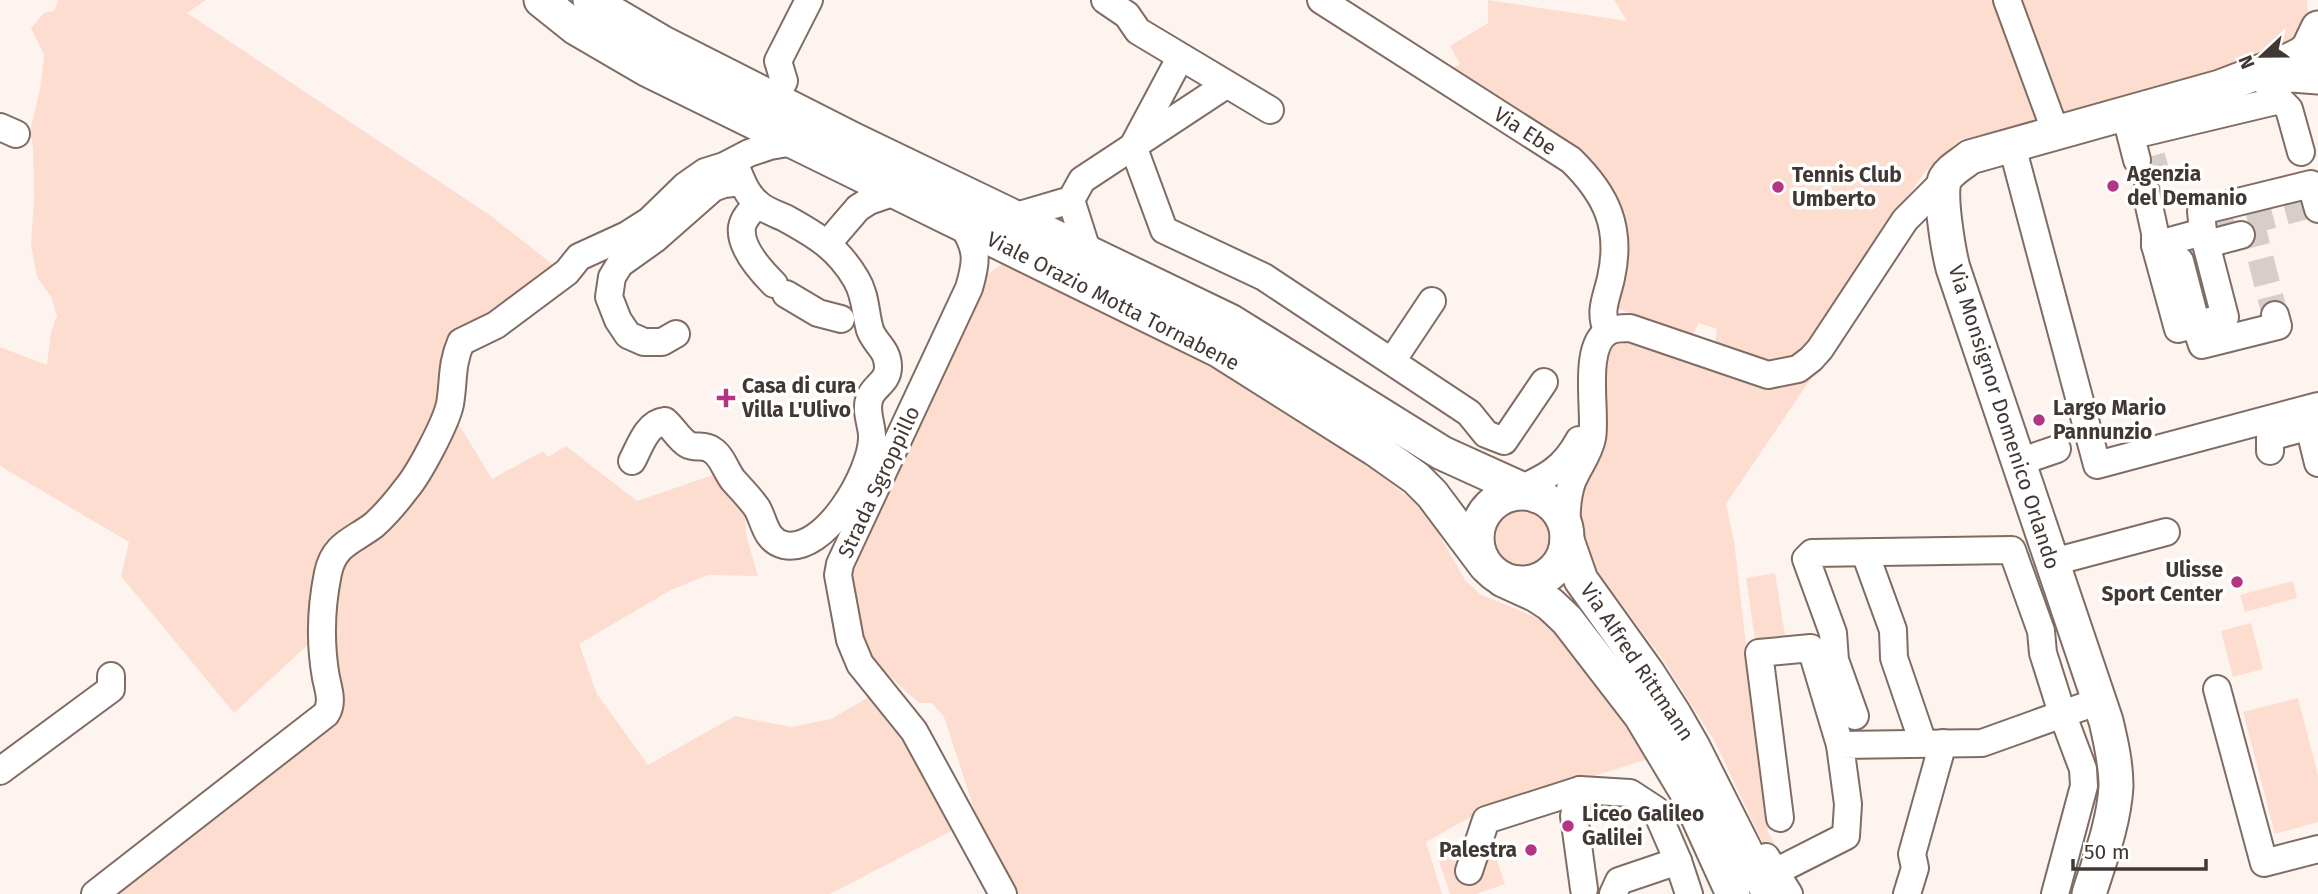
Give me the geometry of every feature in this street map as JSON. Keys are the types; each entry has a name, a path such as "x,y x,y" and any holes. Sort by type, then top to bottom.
{"main road":[{"name":"Viale Orazio Motta Tornabene","path":"541,0 576,28 636,63 1220,351 1416,478 1432,494 1494,573"},
{"name":"Viale Orazio Motta Tornabene","path":"590,0 663,43 775,100 1230,321 1442,453 1522,493"},
{"path":"1944,181 1955,168 1970,158 2056,133 2140,134 2220,87 2300,55 2313,42 2318,27"},
{"path":"2220,87 2292,75 2318,77"},
{"name":"Via Monsignor Domenico Orlando","path":"1944,181 1942,195 1953,268 2111,743 2116,787 2107,837 2090,894"},
{"path":"1522,493 1557,510 1567,535 1565,553 1551,574 1528,584 1515,584 1494,573 1480,555 1477,532 1487,510 1495,501 1522,493"},
{"name":"Via Alfred Rittmann","path":"1567,535 1573,560 1587,589 1647,672 1693,747 1748,856 1778,887"},
{"name":"Via Alfred Rittmann","path":"1494,573 1550,604 1567,620 1641,716 1686,791 1733,894"}],"street":[{"path":"775,100 784,81 778,61 809,0"},
{"path":"1105,0 1127,15 1138,31 1270,110"},
{"name":"Via Ebe","path":"1321,0 1571,160 1586,174 1604,199 1612,221 1615,257 1601,317 1607,331"},
{"path":"2007,0 2056,133"},
{"path":"1180,58 1133,146 1164,230 1264,277 1469,413 1486,434 1504,441 1544,382"},
{"path":"1013,217 1071,200 1083,180 1226,85"},
{"path":"2140,134 2280,100 2290,109 2301,152"},
{"path":"632,461 650,428 656,422 665,421 675,429 684,443 694,448 705,447 713,450 731,478 757,509 765,531 772,539 785,545 802,544 832,523 868,461 872,438 868,411 870,398 886,380 889,368 886,354 871,332 866,302 857,280 828,243 758,204 747,192 739,167 745,133 736,114"},
{"path":"676,334 663,342 644,342 628,335 618,320 609,297 611,277 620,264 655,239 713,188 724,184 739,167 770,146 793,142"},
{"path":"2012,146 2097,465 2315,419"},
{"path":"841,166 855,193 858,208"},
{"path":"95,894 327,714 330,700 323,660 323,628 324,593 331,559 338,550 374,524 407,488 424,463 450,406 453,364 461,342 496,325 567,272 579,257 649,221 685,186 705,172 739,167"},
{"path":"1567,535 1566,510 1572,484 1590,448 1593,434 1591,382 1594,356 1600,339 1607,331 1630,328 1769,375 1798,369 1820,349 1905,220 1944,181"},
{"path":"2164,238 2178,329 2225,317 2201,212 2312,184 2318,209"},
{"path":"2153,190 2155,233 2164,238 2241,235"},
{"path":"828,243 858,208 895,192"},
{"path":"1071,200 1088,253"},
{"path":"758,204 747,215 742,226 743,238 763,273 780,289 818,313 841,319"},
{"path":"963,226 973,241 976,256 976,267 969,288"},
{"path":"969,288 985,267 999,257 1009,255 1031,259"},
{"path":"2180,261 2202,345 2278,326 2275,315"},
{"name":"Strada Sgroppillo","path":"969,288 840,564 838,575 850,639 860,664 914,731 1003,894"},
{"path":"1392,361 1432,301"},
{"path":"1522,493 1558,469 1571,456 1592,416"},
{"path":"2270,451 2270,436 2315,419"},
{"path":"2315,419 2318,463"},
{"path":"2019,462 2057,449"},
{"path":"2053,562 2159,534"},
{"path":"1855,716 1835,660 1833,633 1806,559 1812,553 2012,550 2041,631 2043,653 2062,713 2083,769 2084,786 2055,894"},
{"path":"1865,553 1893,631 1894,658 1933,743 1912,854 1914,868 1907,894"},
{"path":"1778,887 1846,836 1847,804 1840,746 1811,648 1759,653 1780,818"},
{"path":"0,771 111,683"},
{"path":"2217,689 2264,863 2318,849"},
{"path":"1840,746 1983,743 2099,701"},
{"path":"1580,790 1574,817 1584,890"},
{"path":"1469,871 1486,820 1580,790 1630,793 1656,810 1689,894"},
{"path":"1613,894 1619,881 1678,861"}],"shaded area":[{"path":"58,0 206,0 187,13 491,216 561,271 490,321 454,330 448,352 445,402 403,484 339,539 312,641 234,713 121,576 129,542 0,466 0,347 47,365 51,332 57,316 51,297 37,277 31,245 34,198 30,131 40,89 44,55 31,28 44,13 54,11"},
{"name":"Tennis Club Umberto","path":"1488,0 1627,21 1614,0 2307,0 2308,13 2304,37 2289,49 2050,119 1960,140 1924,173 1813,337 1789,356 1772,361 1715,343 1717,329 1699,323 1692,336 1613,307 1620,219 1447,71 1460,64 1450,46 1488,23"},
{"path":"1003,263 1221,372 1373,469 1414,502 1436,529 1465,580 1480,594 1547,622 1579,661 1649,759 1483,810 1426,842 1442,894 1012,894 983,836 944,717 932,703 919,703 867,656 845,575 984,277"},
{"path":"1620,337 1774,385 1797,382 1818,368 1726,504 1734,541 1768,832 1775,845 1769,847 1763,843 1715,742 1661,657 1590,562 1583,541 1580,495 1604,393 1608,348"},
{"path":"455,418 492,479 543,451 548,457 566,446 637,501 713,475 745,517 746,535 758,576 708,575 671,590 579,644 597,694 648,765 735,716 791,727 831,719 869,697 915,746 957,828 830,894 114,894 306,746 330,723 327,641 339,558"},
{"path":"1520,504 1538,510 1546,518 1552,536 1546,554 1538,562 1520,568 1502,562 1494,554 1488,536 1494,518 1502,510"},
{"path":"1775,573 1785,635 1755,639 1746,578"},
{"path":"2293,581 2297,598 2245,612 2240,595"},
{"path":"2251,623 2263,669 2233,677 2221,631"},
{"path":"2298,698 2318,775 2318,822 2275,834 2243,712"},
{"path":"1488,835 1505,884 1476,894 1450,894 1436,852"}],"tunnel":[{"path":"2152,156 2161,188"},
{"path":"2210,232 2318,203"},
{"path":"2251,221 2275,315"}],"place":[{"name":"Agenzia del Demanio","path":"2113,186"},
{"name":"Tennis Club Umberto","path":"1778,187"},
{"name":"Casa di cura Villa L'Ulivo","path":"726,398"},
{"name":"Largo Mario Pannunzio","path":"2039,420"},
{"name":"Ulisse Sport Center","path":"2237,582"},
{"name":"Liceo Galileo Galilei","path":"1568,826"},
{"name":"Palestra","path":"1531,850"}]}
